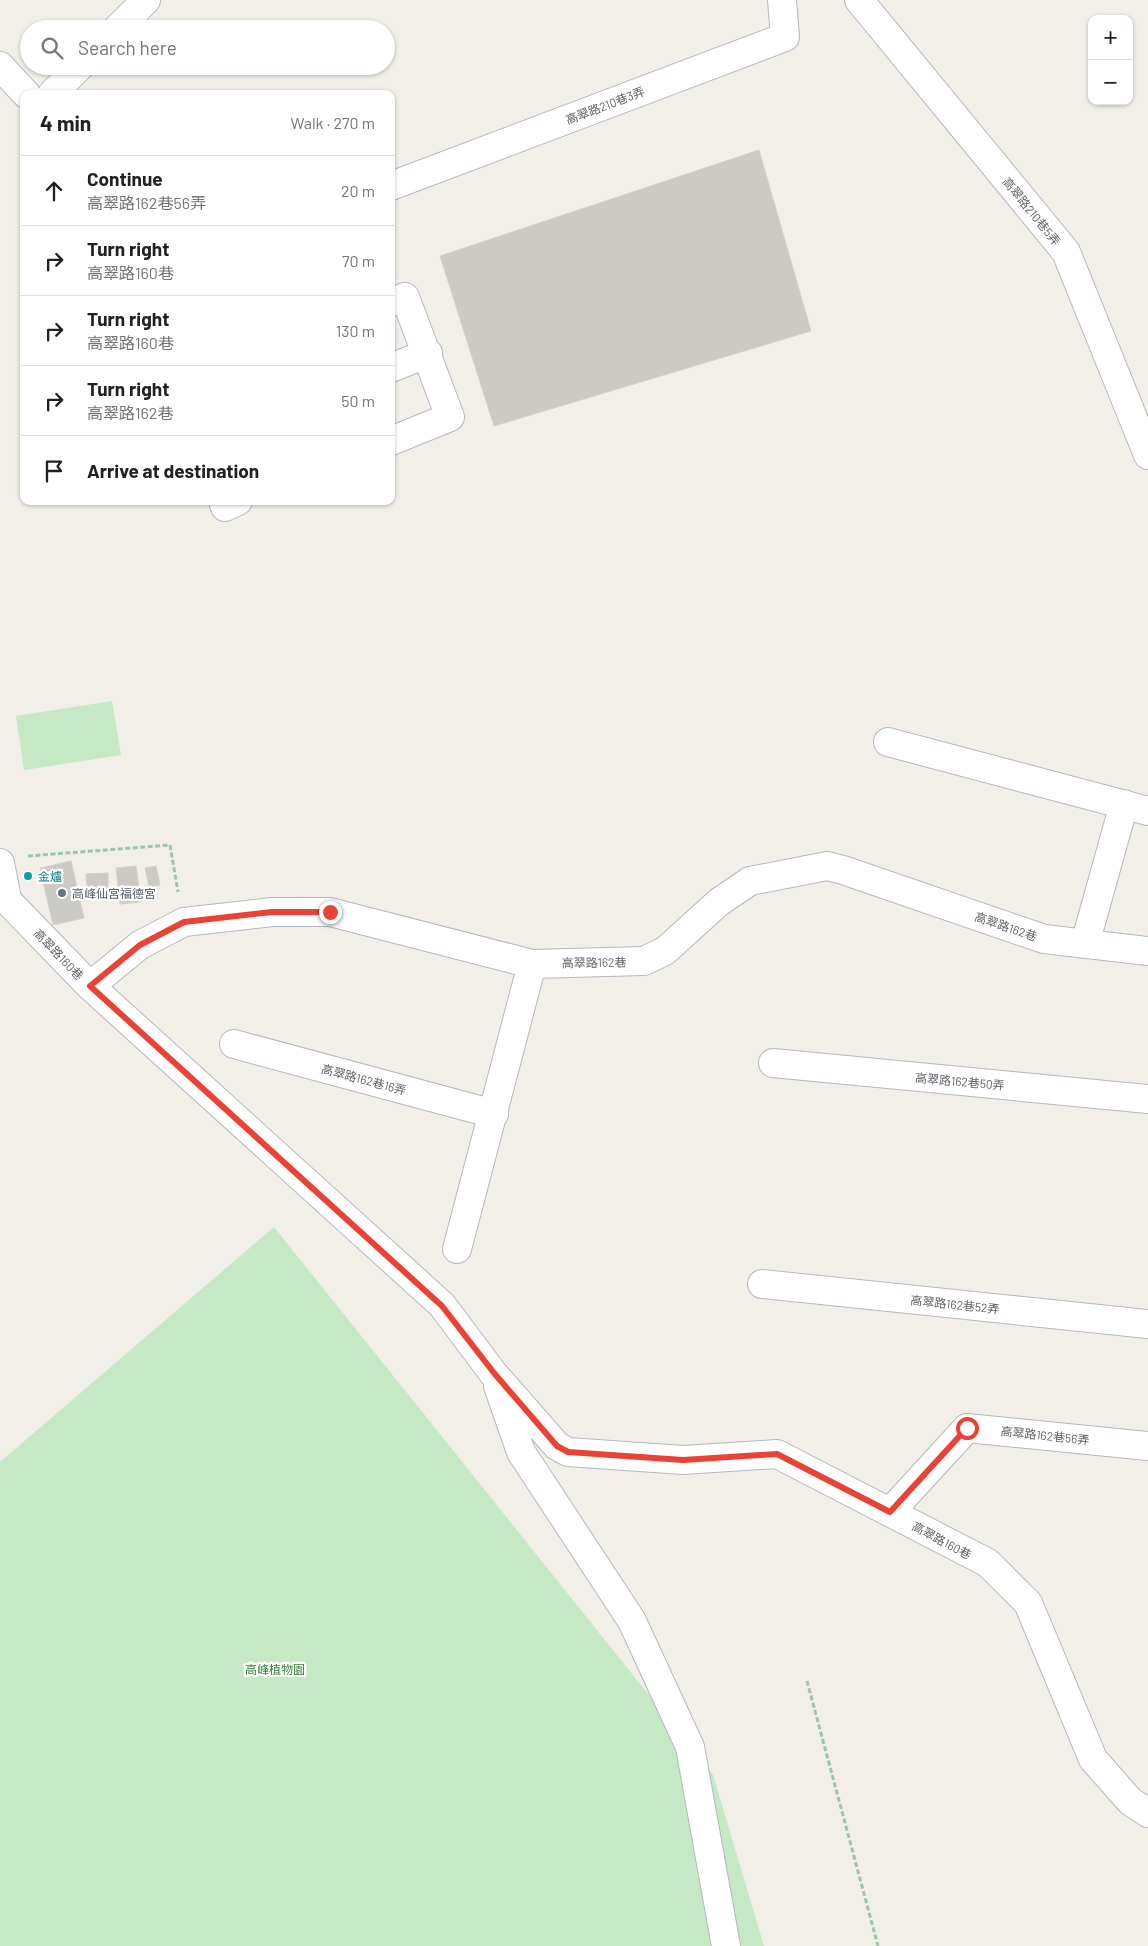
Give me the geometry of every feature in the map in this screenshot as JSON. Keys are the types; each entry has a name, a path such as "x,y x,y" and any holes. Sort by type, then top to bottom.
{"street":[{"path":"127,20 146,0"},
{"name":"高翠路210巷3弄","path":"395,184 785,36 782,0"},
{"name":"高翠路210巷5弄","path":"859,0 1066,252 1148,455"},
{"path":"0,66 22,90"},
{"path":"56,90 71,75"},
{"path":"395,301 405,297 428,353 450,417 395,439"},
{"path":"395,366 428,353"},
{"path":"888,742 1136,808 1085,944"},
{"path":"4,896 12,860"},
{"name":"高翠路162巷","path":"90,986 140,945 184,922 272,912 330,912 532,964 644,961 665,951 719,902 750,881 827,866 1044,940 1148,951"},
{"name":"高翠路160巷","path":"4,896 90,986 442,1306 494,1373 557,1446 568,1452 683,1460 777,1454 988,1563 1028,1603 1093,1759 1130,1801 1148,1813"},
{"path":"457,1249 532,964"},
{"name":"高翠路162巷16弄","path":"234,1044 494,1114"},
{"name":"高翠路162巷50弄","path":"773,1063 1148,1099"},
{"name":"高翠路162巷52弄","path":"762,1284 1148,1324"},
{"path":"494,1373 521,1452 632,1621 690,1746 726,1946"},
{"name":"高翠路162巷56弄","path":"890,1512 967,1428 1148,1446"}],"path":[{"path":"12,860 170,845 184,922"},
{"path":"807,1681 878,1946"}],"green space":[{"path":"112,701 121,755 24,770 16,716"},
{"name":"高峰植物園","path":"274,1227 713,1775 764,1946 0,1946 0,1462"}],"building":[{"path":"759,150 811,331 494,426 440,256"},
{"name":"高峰仙宮福德宮","path":"71,861 84,918 53,925 40,868"},
{"path":"136,866 141,902 120,904 116,868"},
{"path":"156,866 160,885 149,887 145,868"},
{"name":"金爐","path":"26,871 30,871 33,876 32,880 26,881 23,878 23,874"},
{"path":"108,873 108,892 87,892 86,874"}],"place":[{"name":"金爐","path":"28,876"},
{"name":"高峰仙宮福德宮","path":"62,893"}],"route":[{"path":"330,912 272,912 184,922 140,945 90,986 442,1306 494,1373 557,1446 568,1452 683,1460 777,1454 890,1512 967,1428"}]}
